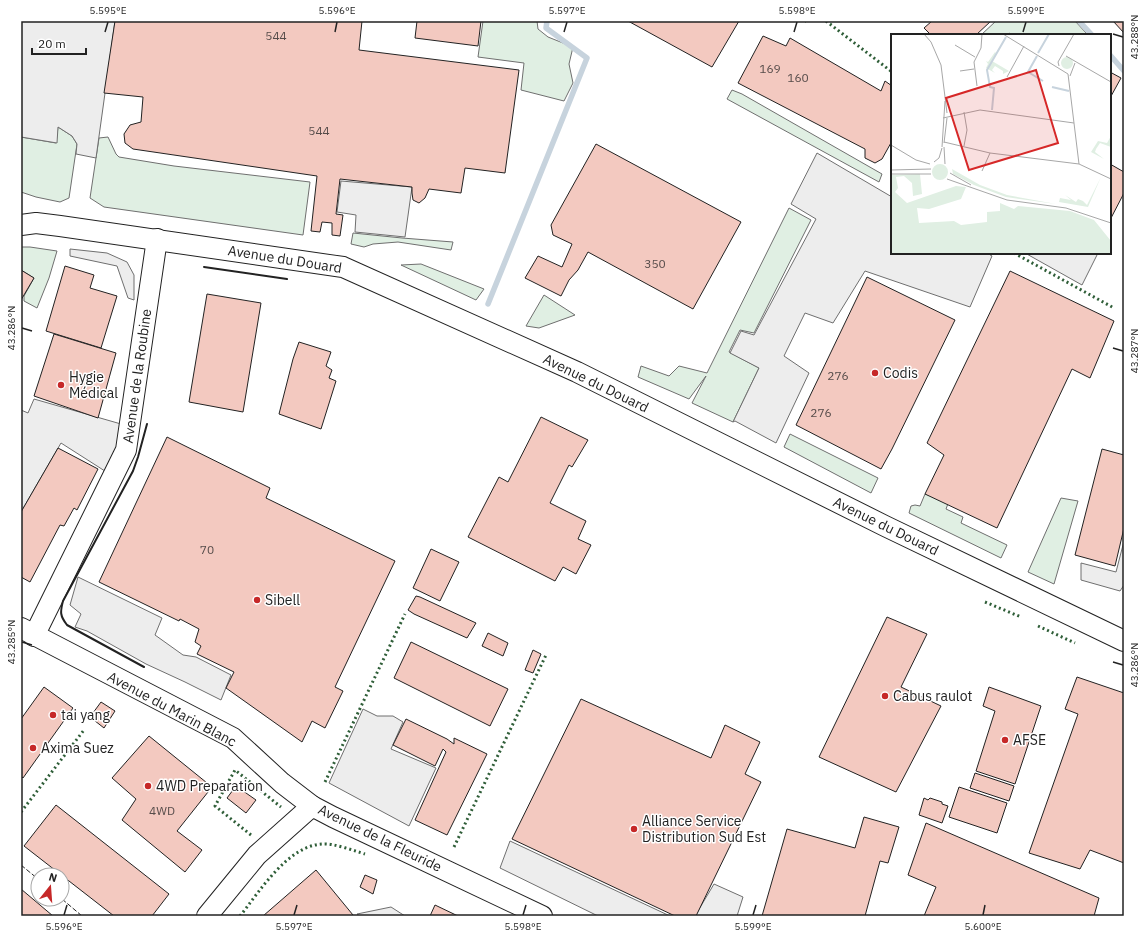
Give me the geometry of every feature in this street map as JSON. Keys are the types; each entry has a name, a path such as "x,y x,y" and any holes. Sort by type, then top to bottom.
{"street":[{"name":"Avenue du Douard","path":"26,221 343,267 577,372 885,526 1124,641"},
{"name":"Avenue de la Roubine","path":"27,632 126,450 157,239"},
{"name":"Avenue du Marin Blanc","path":"27,632 233,738 282,783 312,806"},
{"name":"Avenue de la Fleuride","path":"207,916 257,855 312,806 542,916"}],"green space":[{"path":"483,21 537,21 538,29 548,37 573,47 569,64 573,83 564,101 521,90 524,63 478,57"},
{"path":"996,21 1075,21 1087,34 1009,33 982,34"},
{"path":"732,90 742,94 882,174 879,182 727,99"},
{"path":"58,127 72,136 77,144 69,198 60,202 21,192 21,137 56,143"},
{"path":"108,137 119,157 174,166 310,182 303,235 104,207 90,198 99,138"},
{"path":"789,208 811,220 754,333 740,330 729,352 759,368 733,422 692,403 706,376 689,399 638,377 641,366 669,376 679,366 707,373"},
{"path":"353,233 453,242 451,250 398,242 373,244 364,247 351,244"},
{"path":"21,247 57,251 49,278 37,308 24,301 24,296 34,278 21,270"},
{"path":"421,264 484,289 476,300 401,265"},
{"path":"544,295 575,315 539,328 526,326"},
{"path":"790,434 878,478 871,493 784,447"},
{"path":"925,494 949,501 946,509 963,517 961,523 1007,545 1001,558 909,513 911,506 920,506"},
{"path":"1061,498 1078,501 1054,584 1028,572"}],"shaded area":[{"path":"21,21 115,21 96,158 76,154 77,144 72,136 58,127 57,143 21,137"},
{"path":"817,153 891,196 891,254 989,254 992,256 970,307 865,271 833,323 805,313 784,356 809,373 776,443 735,421 733,422 759,368 730,353 741,331 754,335 816,219 791,204"},
{"path":"341,181 412,187 405,237 355,232 356,215 337,212"},
{"path":"70,249 107,253 127,262 134,275 134,300 128,298 117,266 70,256"},
{"path":"1027,254 1098,254 1082,285"},
{"path":"34,399 128,426 108,473 61,443 21,512 21,410 28,413"},
{"path":"1124,541 1124,585 1120,591 1081,580 1081,563 1116,572"},
{"path":"78,577 162,618 155,635 183,655 196,657 231,675 221,700 146,664 87,631 75,627 81,614 70,605"},
{"path":"363,709 377,716 393,716 403,722 391,749 436,768 409,826 329,783"},
{"path":"510,841 670,916 598,916 500,868"},
{"path":"714,884 743,897 737,916 695,916"},
{"path":"391,907 405,916 360,916 357,914"}],"building":[{"path":"115,21 362,21 359,50 519,70 505,173 465,168 461,193 429,189 425,198 419,203 413,200 412,187 340,179 336,214 343,215 340,236 332,235 332,223 322,222 320,232 311,231 317,176 133,149 125,143 124,134 130,125 141,122 143,97 104,93"},
{"path":"417,21 481,21 478,46 415,38"},
{"path":"628,21 739,21 712,67"},
{"path":"932,21 991,21 977,34 930,34 924,28"},
{"path":"1113,21 1124,21 1124,33"},
{"path":"763,36 786,46 790,38 881,91 885,81 891,85 891,143 882,159 875,163 865,158 865,149 738,83"},
{"path":"1111,73 1121,78 1111,96"},
{"path":"596,144 741,222 693,309 588,252 578,270 569,280 561,296 525,278 538,256 562,267 572,244 553,235 551,225"},
{"path":"1111,165 1124,172 1124,193 1111,218"},
{"path":"65,266 94,275 90,288 117,296 101,348 46,331"},
{"path":"21,270 34,278 21,300"},
{"path":"1010,271 1114,321 1090,378 1072,369 997,528 925,494 944,455 927,443"},
{"name":"Codis","path":"867,277 955,320 881,469 796,425"},
{"path":"207,294 261,303 243,412 189,402"},
{"path":"54,334 116,353 98,418 34,396"},
{"path":"299,342 331,352 326,366 332,370 329,378 336,381 321,429 279,414 293,359"},
{"path":"541,417 588,440 572,467 569,465 550,503 586,521 578,539 591,545 576,574 563,567 555,581 468,537 499,477 508,482"},
{"name":"Sibell","path":"167,437 270,488 266,498 395,561 335,687 343,691 325,728 312,721 302,742 226,688 234,672 197,654 201,646 195,642 199,629 180,619 179,621 99,582"},
{"path":"58,448 98,469 77,510 74,508 64,526 60,525 30,582 21,577 21,512"},
{"path":"1102,449 1124,455 1124,528 1115,566 1075,555"},
{"path":"431,549 459,562 440,601 413,588"},
{"path":"416,596 476,623 467,638 408,610"},
{"name":"Cabus raulot","path":"887,617 927,634 901,687 941,706 896,792 819,757"},
{"path":"488,633 508,643 503,656 482,646"},
{"path":"411,642 508,689 490,726 394,678"},
{"path":"533,650 541,654 533,673 525,670"},
{"path":"1077,677 1124,693 1124,863 1090,850 1080,869 1029,853 1078,714 1065,709"},
{"name":"Axima Suez","path":"44,687 73,708 23,778 21,776 21,719"},
{"path":"989,687 1041,706 1015,784 976,771 995,711 983,706"},
{"path":"581,699 711,758 725,725 760,742 745,774 761,782 696,916 675,916 512,839"},
{"path":"101,702 115,711 104,728 90,717"},
{"path":"406,719 447,739 454,744 454,738 487,754 447,835 415,820 446,752 443,749 435,766 393,745"},
{"path":"149,736 212,787 177,831 202,850 185,872 122,820 136,799 112,778"},
{"path":"975,773 1014,786 1009,801 970,788"},
{"path":"236,786 256,800 246,813 227,798"},
{"path":"959,787 1007,803 997,833 949,817"},
{"path":"924,798 928,800 930,798 942,802 942,804 948,806 942,823 919,815"},
{"path":"56,805 169,894 152,916 114,916 70,882 70,867 51,867 24,846"},
{"path":"864,817 899,827 888,863 880,861 865,916 762,916 787,829 855,848"},
{"path":"926,823 1099,898 1094,916 924,916 936,887 908,875"},
{"path":"316,870 353,915 352,916 263,916"},
{"path":"365,875 377,880 373,894 360,887"},
{"path":"21,889 30,897 30,907 42,907 53,916 21,916"},
{"path":"435,905 458,916 430,916"}],"waterway":[{"path":"488,304 587,58 546,28 547,21"},
{"path":"1079,21 1091,34"},
{"path":"1111,56 1124,71"}],"hedge":[{"path":"826,21 891,71"},
{"path":"1016,254 1114,308"},
{"path":"985,602 1021,617"},
{"path":"325,782 405,614"},
{"path":"1038,626 1075,643"},
{"path":"454,847 546,655"},
{"path":"21,812 84,730"},
{"path":"251,835 215,806 235,770 281,807"},
{"path":"240,916 276,871 298,852 310,846 327,844 365,854"}],"fence":[{"path":"21,865 30,872"},
{"path":"70,906 82,916"}],"wall":[{"path":"204,267 287,279"},
{"path":"144,667 67,625 63,619 61,611 63,601 133,471 147,424"}],"place":[{"name":"Codis","path":"875,373"},
{"name":"Hygie Médical","path":"61,385"},
{"name":"Sibell","path":"257,600"},
{"name":"Cabus raulot","path":"885,696"},
{"name":"tai yang","path":"53,715"},
{"name":"AFSE","path":"1005,740"},
{"name":"Axima Suez","path":"33,748"},
{"name":"4WD Preparation","path":"148,786"},
{"name":"Alliance Service Distribution Sud Est","path":"634,829"}]}
